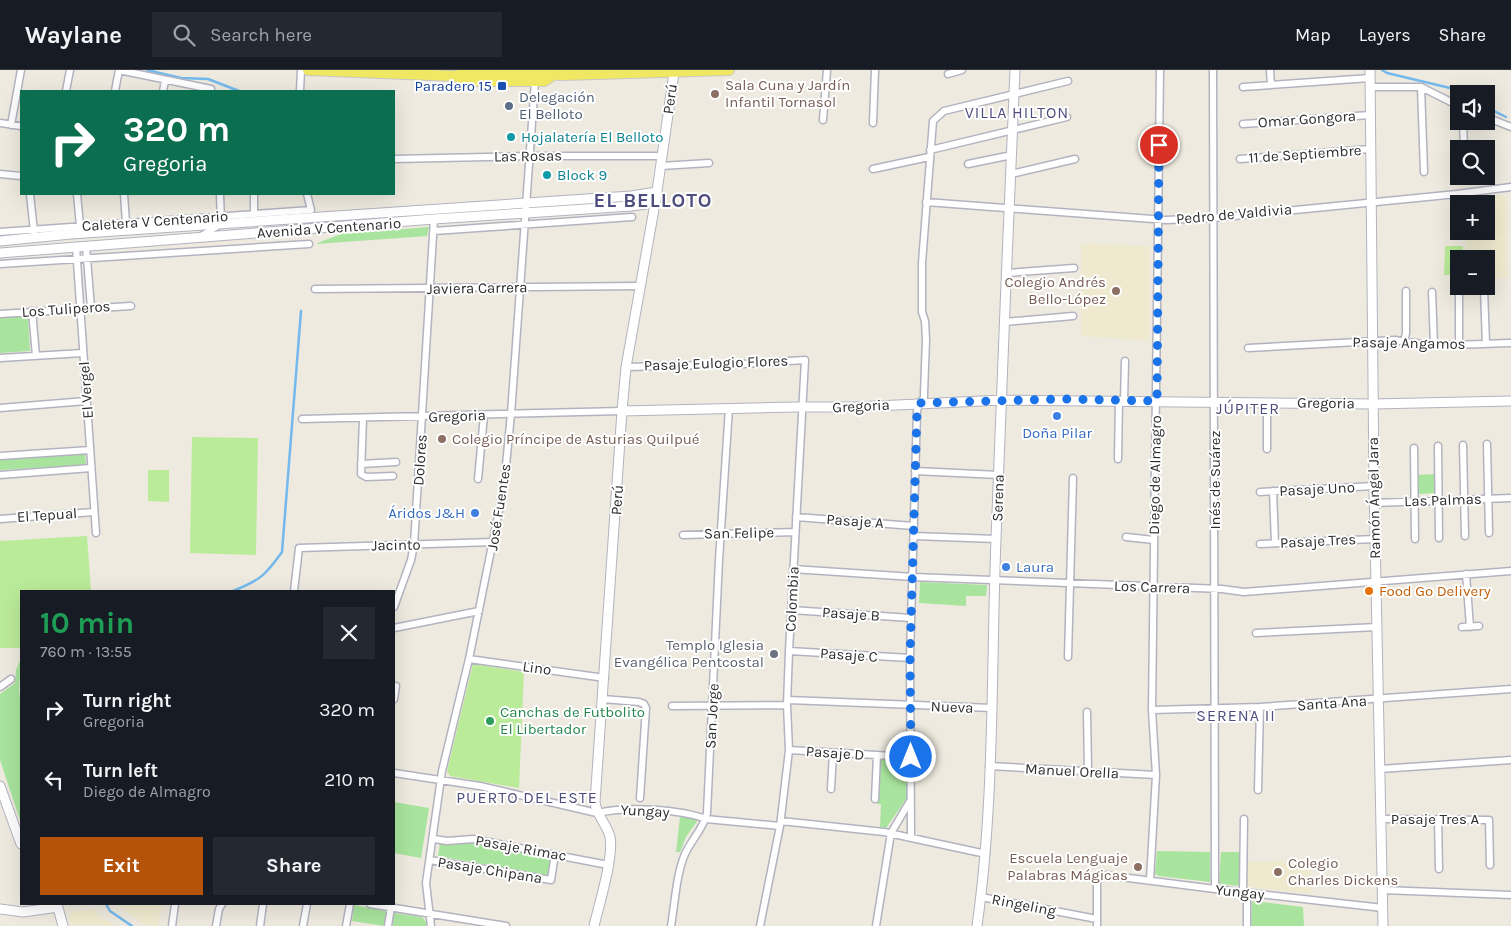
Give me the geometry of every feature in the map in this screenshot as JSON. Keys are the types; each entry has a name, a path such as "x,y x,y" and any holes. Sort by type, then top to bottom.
{"main road":[{"path":"308,70 391,72 455,76 468,80 535,81 544,81 551,73"},
{"path":"455,76 468,72 674,73 723,70"}],"street":[{"path":"11,125 21,70"},
{"path":"66,90 70,70"},
{"path":"115,90 119,70 211,90"},
{"path":"300,90 301,70"},
{"path":"823,120 827,70"},
{"path":"873,123 874,70"},
{"path":"948,74 962,70"},
{"name":"Serena","path":"977,926 986,854 998,475 1015,70"},
{"name":"Diego de Almagro","path":"1150,880 1156,775 1152,710 1160,70"},
{"name":"Inés de Suárez","path":"1213,70 1215,889"},
{"path":"1270,70 1271,85"},
{"name":"Perú","path":"594,926 611,852 610,838 606,826 597,812 595,802 626,367 656,195 674,73"},
{"path":"1242,87 1370,79 1421,87 1450,102"},
{"name":"Ramón Ángel Jara","path":"1370,79 1374,503 1383,926"},
{"path":"163,90 165,81"},
{"name":"José Fuentes","path":"431,926 426,883 434,839 442,771 469,659 504,486 535,81"},
{"path":"911,838 910,658 917,411 919,403 924,398 926,340 925,321 922,312 922,264 929,153 933,121 944,111 1068,81"},
{"path":"1421,87 1424,172"},
{"name":"Omar Gongora","path":"1243,124 1370,115"},
{"path":"873,169 1067,117"},
{"path":"1495,121 1511,127"},
{"path":"0,122 20,126"},
{"name":"11 de Septiembre","path":"1240,159 1370,149"},
{"path":"968,164 1012,155"},
{"name":"Las Rosas","path":"395,160 528,156 662,156"},
{"path":"1011,174 1074,160"},
{"path":"660,166 709,163"},
{"path":"0,174 20,176"},
{"name":"Pedro de Valdivia","path":"926,202 1010,207 1158,220 1214,218 1457,194 1511,186"},
{"path":"30,195 34,234"},
{"path":"77,195 80,226"},
{"path":"124,195 126,223"},
{"path":"198,238 221,220 220,195"},
{"path":"254,195 254,214"},
{"name":"Caletera V Centenario","path":"0,232 34,234 80,226 221,220 254,214 311,210 307,195"},
{"name":"Avenida V Centenario","path":"0,253 434,219 656,195"},
{"name":"Avenida V Centenario","path":"0,241 34,234 221,220 526,208 635,206 646,204 656,195"},
{"path":"635,206 646,209 652,219"},
{"path":"434,231 632,217"},
{"name":"Dolores","path":"395,604 411,560 414,545 434,219"},
{"path":"0,264 310,244"},
{"path":"86,246 91,308"},
{"name":"El Vergel","path":"76,247 96,533"},
{"path":"1007,272 1074,268"},
{"name":"Javiera Carrera","path":"315,289 640,286"},
{"path":"1404,342 1406,291"},
{"path":"1432,292 1434,345"},
{"path":"1459,295 1459,344"},
{"path":"1484,295 1486,344"},
{"name":"Los Tuliperos","path":"0,314 131,306"},
{"path":"32,311 36,356"},
{"path":"1005,322 1073,316"},
{"name":"Pasaje Angamos","path":"1248,348 1395,340 1434,345 1511,343"},
{"path":"0,358 83,353"},
{"name":"Pasaje Eulogio Flores","path":"626,367 743,364 805,360"},
{"name":"Colombia","path":"760,926 781,823 789,750 789,651 804,408 805,360"},
{"path":"1118,459 1125,361"},
{"name":"Gregoria","path":"302,419 729,408 855,407 1002,400 1373,404 1511,401"},
{"path":"0,408 86,401"},
{"path":"1267,402 1267,449"},
{"name":"San Jorge","path":"671,926 684,855 706,819 720,534 729,408"},
{"path":"478,479 484,415"},
{"path":"363,418 361,474 366,477 393,476"},
{"path":"1488,444 1489,533"},
{"path":"1438,446 1439,538"},
{"path":"1463,446 1465,536"},
{"path":"1414,448 1414,539"},
{"path":"0,456 90,450"},
{"path":"361,464 396,462"},
{"path":"0,475 91,468"},
{"path":"916,471 998,475"},
{"path":"1068,657 1073,478"},
{"name":"Pasaje Uno","path":"1260,492 1374,486"},
{"path":"1273,491 1275,543"},
{"name":"Las Palmas","path":"1374,503 1511,498"},
{"name":"El Tepual","path":"0,518 94,512"},
{"name":"Pasaje A","path":"796,517 914,526"},
{"name":"San Felipe","path":"683,535 796,532"},
{"path":"914,536 996,540"},
{"path":"1126,537 1154,540"},
{"name":"Pasaje Tres","path":"1260,544 1375,539"},
{"name":"Jacinto","path":"294,590 299,548 494,542"},
{"name":"Los Carrera","path":"793,569 913,577 1215,589 1244,592 1511,571"},
{"path":"1466,574 1470,627"},
{"name":"Pasaje B","path":"791,610 911,618"},
{"path":"395,628 479,611"},
{"path":"1462,627 1479,626"},
{"path":"1256,633 1377,627"},
{"name":"Pasaje C","path":"789,651 910,658"},
{"name":"Lino","path":"469,659 604,678"},
{"path":"0,687 11,679"},
{"path":"395,692 396,686"},
{"name":"Santa Ana","path":"1152,710 1215,710 1379,700 1511,689"},
{"path":"603,699 639,702 644,704 646,708 640,798"},
{"path":"672,706 788,703 911,705"},
{"name":"Nueva","path":"911,705 992,708"},
{"path":"1258,790 1260,707"},
{"path":"1087,712 1088,771"},
{"name":"Pasaje D","path":"789,750 911,757"},
{"path":"831,789 833,754"},
{"path":"875,799 878,756"},
{"path":"1380,769 1511,760"},
{"name":"Manuel Orella","path":"989,766 1156,775"},
{"name":"Yungay","path":"395,773 480,786 597,812 638,809 695,815 706,819 781,823 892,834 986,854"},
{"path":"0,786 20,841"},
{"path":"876,926 892,834 894,827 911,800"},
{"path":"1244,819 1247,926"},
{"name":"Pasaje Tres A","path":"1382,819 1489,820 1490,865"},
{"path":"1438,820 1439,869"},
{"name":"Pasaje Rimac","path":"434,839 447,841 473,839 608,865"},
{"name":"Pasaje Chipana","path":"430,860 550,883 555,854"},
{"name":"Yungay","path":"1097,922 1097,878 1107,874 1215,889 1383,908"},
{"path":"1383,890 1511,895"},
{"name":"Ringeling","path":"981,897 1097,922"},
{"path":"0,909 23,912 57,905 63,926"},
{"path":"172,926 175,905"},
{"path":"216,926 221,905"},
{"path":"260,926 264,905"},
{"path":"303,926 307,905"},
{"path":"346,926 350,905"},
{"path":"377,905 430,913 488,925 506,926"},
{"path":"388,926 391,908"}],"shaded area":[{"path":"1501,194 1506,198 1507,278 1495,278 1495,250 1466,250 1466,240 1495,240 1495,195 1492,195"},
{"name":"Colegio Andrés Bello-López","path":"1081,243 1150,246 1149,341 1081,336"},
{"name":"Colegio Charles Dickens","path":"1311,860 1311,894 1249,887 1246,882 1246,862"},
{"path":"118,905 164,905 157,926 149,926 140,922"},
{"path":"93,909 105,920 117,926 70,926 69,917 72,912"}],"green space":[{"path":"429,227 427,236 315,244 341,234"},
{"path":"1445,246 1463,246 1463,250 1450,250 1450,275 1444,275"},
{"path":"28,316 30,351 0,353 0,318"},
{"path":"192,437 258,438 256,555 190,553"},
{"path":"85,454 86,465 0,470 0,460"},
{"path":"148,470 169,470 169,502 148,501"},
{"path":"1435,474 1436,493 1418,494 1418,475"},
{"path":"87,536 91,590 20,590 20,648 0,648 0,541"},
{"path":"920,582 987,585 986,596 966,596 966,606 919,603"},
{"path":"20,660 20,820 0,760 0,694 15,683 16,670"},
{"name":"Canchas de Futbolito El Libertador","path":"473,664 524,672 519,788 450,776 447,771"},
{"path":"879,759 908,759 907,798 886,828 880,827 881,804 877,804"},
{"path":"395,802 429,808 421,858 395,853"},
{"path":"680,817 698,820 686,837 680,852 676,852"},
{"path":"464,842 550,857 549,873 546,875 438,856 440,843 446,845"},
{"path":"1157,851 1210,852 1210,882 1155,874"},
{"path":"1221,852 1240,852 1241,886 1219,884"},
{"path":"1252,902 1303,907 1304,926 1251,926"},
{"path":"354,905 386,911 385,926 352,921"},
{"path":"394,913 422,917 426,922 426,926 393,926"}],"waterway":[{"path":"147,70 181,78 208,79 236,90"},
{"path":"1382,70 1387,73 1450,88"},
{"path":"1495,112 1506,117"},
{"path":"235,590 250,584 261,576 271,567 282,552 301,311"},
{"path":"107,905 110,911 132,926"}],"place":[{"name":"Paradero 15","path":"502,86"},
{"name":"Sala Cuna y Jardín Infantil Tornasol","path":"715,94"},
{"name":"Delegación El Belloto","path":"509,106"},
{"name":"Hojalatería El Belloto","path":"511,137"},
{"name":"Block 9","path":"547,175"},
{"name":"Colegio Andrés Bello-López","path":"1116,291"},
{"name":"Doña Pilar","path":"1057,416"},
{"name":"Colegio Príncipe de Asturias Quilpué","path":"442,439"},
{"name":"Áridos J&H","path":"475,513"},
{"name":"Laura","path":"1006,567"},
{"name":"Food Go Delivery","path":"1369,591"},
{"name":"Templo Iglesia Evangélica Pentcostal","path":"774,654"},
{"name":"Canchas de Futbolito El Libertador","path":"490,721"},
{"name":"Escuela Lenguaje Palabras Mágicas","path":"1138,867"},
{"name":"Colegio Charles Dickens","path":"1278,872"}],"district":[{"name":"VILLA HILTON","path":"1017,112"},
{"name":"EL BELLOTO","path":"653,200"},
{"name":"JÚPITER","path":"1248,408"},
{"name":"SERENA II","path":"1236,715"},
{"name":"PUERTO DEL ESTE","path":"527,797"}],"route":[{"path":"911,757 910,658 917,411 919,403 1062,399 1157,401 1159,145"}]}
